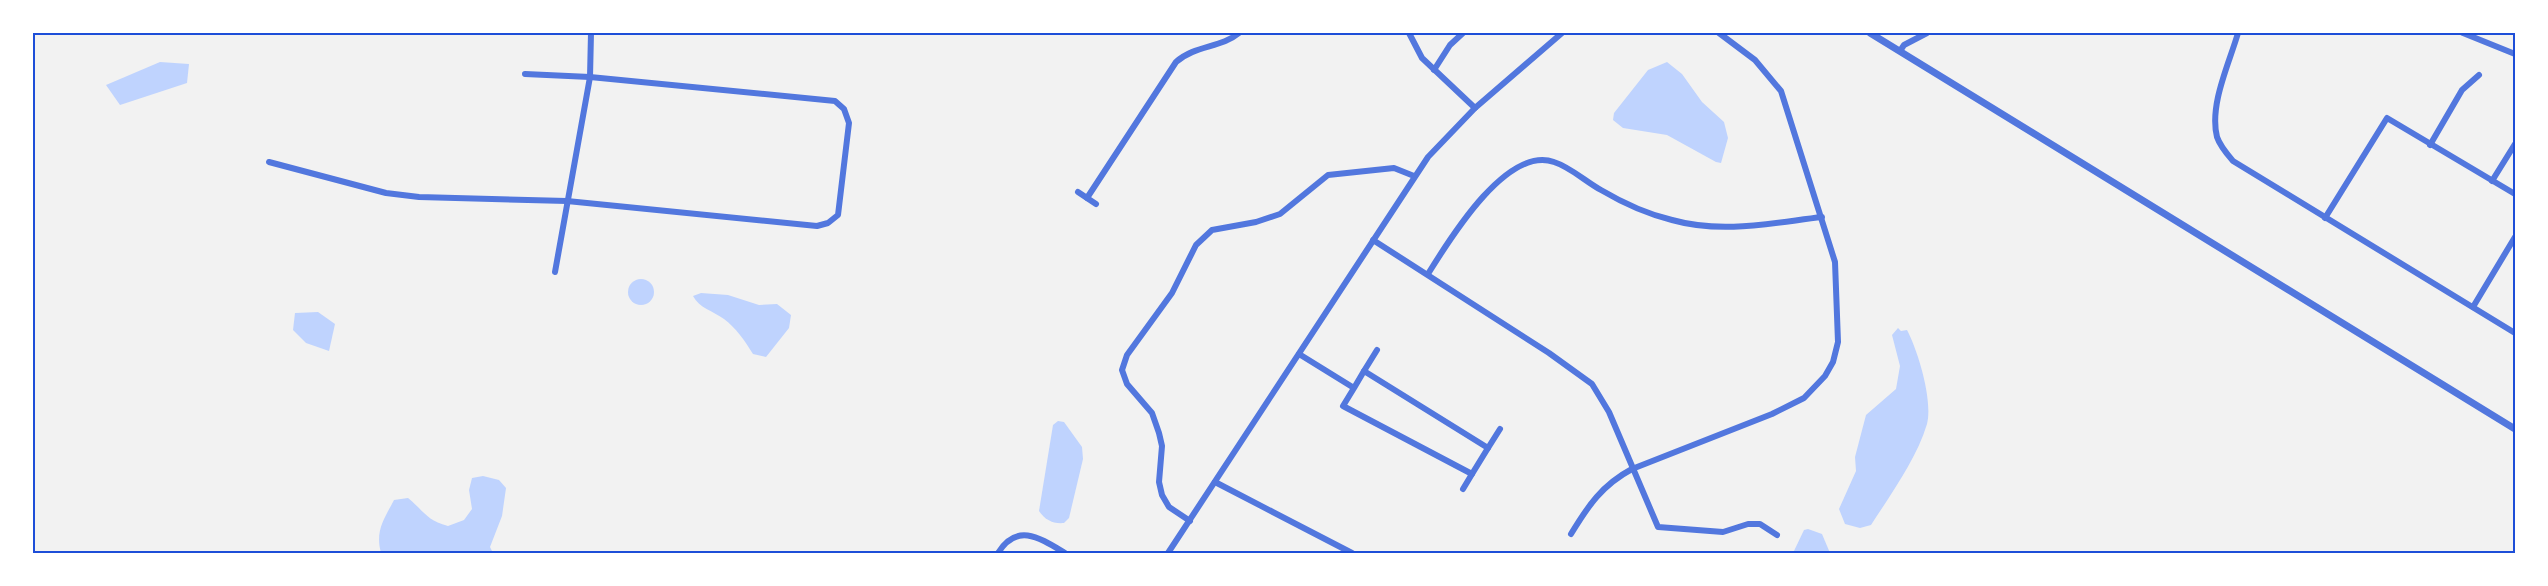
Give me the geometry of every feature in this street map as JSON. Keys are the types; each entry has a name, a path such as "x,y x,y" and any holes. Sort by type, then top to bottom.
{"street":[{"path":"555,272 590,77 591,33"},
{"path":"1087,198 1176,62 1192,51 1228,41 1239,33"},
{"path":"1408,33 1422,58 1475,108"},
{"path":"1434,70 1450,45 1462,33"},
{"path":"1168,553 1414,176 1439,143 1475,108 1562,33"},
{"path":"1571,534 1598,493 1632,470 1794,404 1809,394 1822,381 1836,352 1839,318 1835,262 1781,92 1755,60 1719,33"},
{"path":"1870,33 2515,429"},
{"path":"1900,51 1904,45 1927,33"},
{"path":"2238,33 2219,99 2216,120 2218,139 2237,164 2515,333"},
{"path":"2463,33 2515,54"},
{"path":"269,162 402,195 567,201 817,226 835,218 840,208 849,123 844,109 835,101 590,77 525,74"},
{"path":"2430,145 2462,90 2479,75"},
{"path":"2325,218 2387,118 2515,195"},
{"path":"2492,181 2515,144"},
{"path":"1428,274 1467,214 1485,194 1517,169 1535,160 1556,162 1625,203 1685,224 1718,228 1743,227 1822,218"},
{"path":"1190,521 1169,507 1162,495 1159,482 1162,447 1159,433 1152,413 1127,384 1122,370 1126,355 1172,293 1196,245 1209,231 1256,222 1280,214 1328,175 1394,168 1414,176"},
{"path":"1078,192 1096,204"},
{"path":"2473,307 2515,237"},
{"path":"1374,240 1585,378 1601,397 1656,524 1661,528 1724,532 1748,524 1761,524 1777,535"},
{"path":"1377,350 1344,407 1472,474"},
{"path":"1299,354 1354,388"},
{"path":"1364,371 1488,448"},
{"path":"1463,489 1500,429"},
{"path":"1215,482 1352,553"},
{"path":"998,553 1006,541 1021,535 1035,537 1065,553"}],"water":[{"path":"160,62 189,64 187,83 120,105 106,85"},
{"path":"1667,62 1682,74 1702,102 1724,122 1728,138 1721,163 1667,135 1623,128 1613,120 1614,113 1648,70"},
{"path":"641,279 650,283 654,292 650,301 641,305 632,301 628,292 632,283"},
{"path":"701,293 728,295 759,305 777,304 791,315 789,328 766,357 753,354 740,335 728,323 703,306 693,296"},
{"path":"318,312 335,324 329,351 306,343 293,330 295,313"},
{"path":"1898,328 1901,331 1907,330 1920,363 1928,402 1927,424 1917,450 1895,488 1871,525 1860,528 1845,524 1839,509 1856,471 1855,457 1866,415 1896,389 1900,366 1892,335"},
{"path":"1058,421 1064,422 1082,447 1083,459 1069,518 1064,523 1050,521 1039,511 1053,425"},
{"path":"483,476 499,480 506,488 502,516 490,547 493,553 381,553 380,532 394,500 408,498 430,518 448,526 464,520 472,509 469,490 472,478"},
{"path":"1808,529 1822,534 1830,553 1793,553 1804,530"}]}
